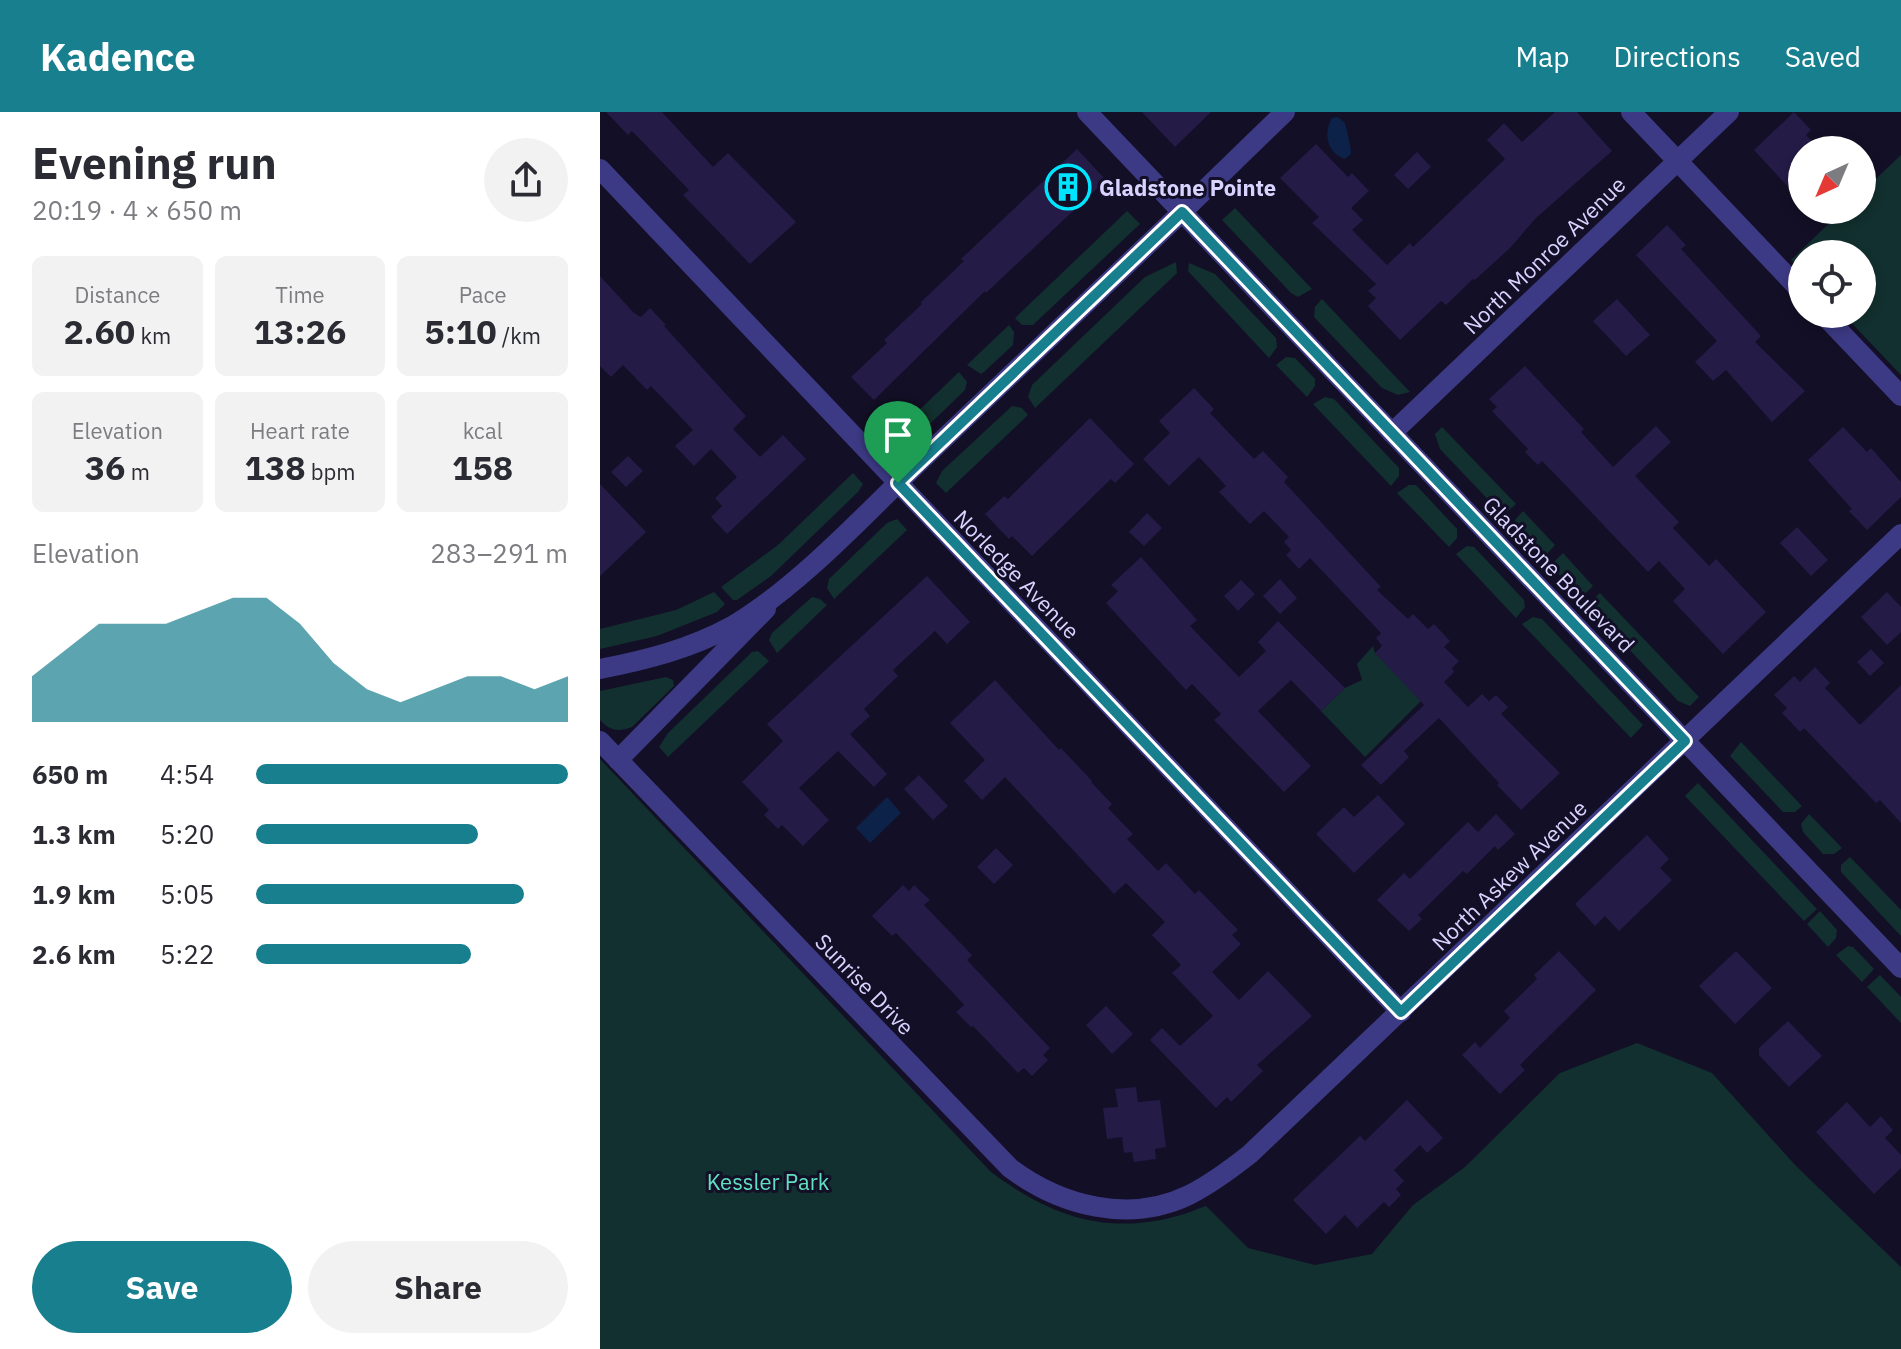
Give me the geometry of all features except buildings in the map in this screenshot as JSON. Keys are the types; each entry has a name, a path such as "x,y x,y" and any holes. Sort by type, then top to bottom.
{"street":[{"name":"Gladstone Boulevard","path":"1087,112 1901,968"},
{"path":"618,760 794,580 1285,112"},
{"path":"1631,112 1788,277"},
{"name":"North Monroe Avenue","path":"1392,433 1729,112"},
{"name":"Norledge Avenue","path":"600,169 1401,1012"},
{"path":"1836,328 1901,396"},
{"name":"North Askew Avenue","path":"1126,1208 1157,1205 1187,1196 1221,1177 1283,1125 1901,534"},
{"path":"600,669 651,659 692,645 731,626 794,580"},
{"name":"Sunrise Drive","path":"600,741 1010,1168 1033,1186 1060,1198 1085,1206 1126,1208"}],"green space":[{"path":"1901,155 1901,375 1856,328 1876,328 1876,240 1812,240 1828,224 1876,224 1876,179"},
{"path":"1235,208 1312,289 1298,297 1291,293 1222,220"},
{"path":"1127,211 1140,224 1033,325 1022,325 1015,318"},
{"path":"1176,262 1177,273 1035,408 1028,397 1032,385 1145,277"},
{"path":"1189,263 1215,274 1276,338 1277,347 1269,358 1188,271"},
{"path":"1322,299 1410,392 1398,395 1382,388 1314,317 1315,307"},
{"path":"1009,325 1014,332 1013,345 981,374 967,365"},
{"path":"1286,357 1295,358 1315,379 1315,386 1307,397 1276,365"},
{"path":"959,372 967,382 965,390 902,448 891,437"},
{"path":"1325,397 1334,399 1399,468 1399,476 1391,486 1313,404"},
{"path":"1012,406 1022,408 1028,415 946,493 936,483 942,471"},
{"path":"1442,427 1516,504 1507,512 1498,510 1440,449 1435,434"},
{"path":"853,473 863,484 858,492 771,576 733,600 721,587 778,545"},
{"path":"1409,485 1416,485 1457,529 1457,538 1449,547 1397,493"},
{"path":"1523,511 1555,545 1547,554 1539,554 1514,528 1515,520"},
{"path":"897,519 907,530 834,599 827,588 829,579 887,523"},
{"path":"1467,546 1474,547 1524,600 1525,607 1516,618 1456,554"},
{"path":"1563,553 1593,586 1585,594 1577,594 1554,569 1554,562"},
{"path":"714,592 725,604 717,612 657,636 600,649 600,629 676,610"},
{"path":"1600,593 1699,697 1690,706 1678,701 1591,609 1592,600"},
{"path":"812,597 827,605 777,653 769,640 772,633"},
{"path":"1533,617 1542,619 1643,725 1631,738 1522,624"},
{"path":"1373,646 1375,653 1422,695 1420,702 1365,757 1321,711 1345,688 1362,680 1357,664"},
{"path":"758,651 769,661 668,757 659,747 668,733 752,652"},
{"path":"666,677 673,680 674,686 632,727 614,730 600,720 600,691"},
{"path":"1741,742 1802,806 1795,812 1783,812 1730,756"},
{"name":"Kessler Park","path":"600,759 991,1172 1034,1200 1056,1210 1079,1218 1126,1224 1151,1222 1206,1206 1248,1248 1315,1265 1372,1254 1413,1205 1465,1167 1560,1073 1637,1043 1712,1073 1796,1166 1901,1267 1901,1349 600,1349"},
{"path":"1698,783 1817,909 1804,921 1685,796"},
{"path":"1809,814 1842,848 1834,854 1823,854 1803,832 1801,824"},
{"path":"1850,857 1901,910 1901,936 1841,872 1841,865"},
{"path":"1820,911 1837,930 1836,938 1828,947 1807,924"},
{"path":"1848,946 1853,947 1874,969 1862,982 1836,955"},
{"path":"1880,975 1901,997 1901,1023 1867,987"}],"water":[{"path":"1338,117 1345,123 1350,147 1351,154 1345,159 1334,152 1327,136 1332,118"},
{"path":"887,797 901,813 870,843 856,828"}],"place":[{"name":"Gladstone Pointe","path":"1068,187"}],"route":[{"path":"1182,212 1685,741 1401,1012 898,483 1182,212"}]}
